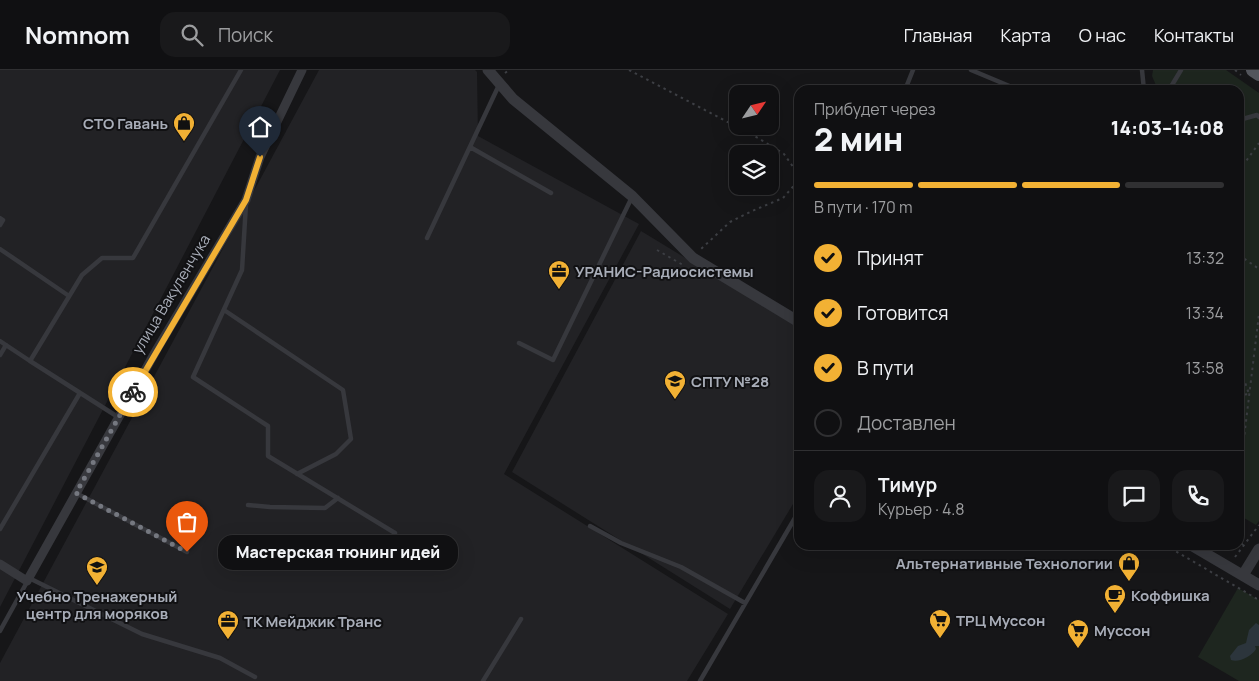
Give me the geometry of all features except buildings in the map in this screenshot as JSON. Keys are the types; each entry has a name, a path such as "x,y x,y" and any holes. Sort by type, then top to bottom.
{"main road":[{"path":"1253,70 1259,74"}],"street":[{"name":"улица Вакуленчука","path":"28,579 157,349 246,200 260,157 302,70"},
{"path":"488,70 513,99 632,196 693,258 794,319"},
{"path":"1200,550 1259,585"},
{"path":"1243,575 1259,550"},
{"path":"0,564 28,579"}],"lane":[{"path":"30,361 82,275 102,258 133,258 241,70"},
{"path":"907,85 913,70"},
{"path":"971,70 1008,85"},
{"path":"1142,70 1144,85"},
{"path":"1171,85 1181,70"},
{"path":"427,238 500,83"},
{"path":"1244,119 1257,115 1259,117"},
{"path":"470,147 551,193"},
{"path":"518,343 554,360 632,196"},
{"path":"246,200 242,270 193,377 268,426 268,456 395,533"},
{"path":"0,218 3,220 0,225"},
{"path":"0,249 69,296"},
{"path":"224,310 343,390 351,439 336,454 297,474"},
{"path":"0,341 118,418"},
{"path":"0,355 6,345"},
{"path":"0,529 80,393"},
{"path":"76,493 187,552"},
{"path":"248,505 325,508 338,498"},
{"path":"700,681 794,520"},
{"path":"590,526 621,543 681,566 745,604"},
{"path":"0,631 28,579 142,634 220,658 255,676"},
{"path":"483,681 520,619"}],"path":[{"path":"629,70 758,138 784,154 794,168"},
{"path":"1244,164 1259,143"},
{"path":"693,258 706,242 730,222 783,198 794,186"},
{"path":"1244,258 1259,269"},
{"path":"1244,438 1259,314"},
{"path":"1244,380 1249,394"},
{"path":"1244,394 1249,394"},
{"path":"1244,543 1259,525"},
{"path":"1174,550 1259,600"},
{"path":"1228,566 1239,550"}],"shaded area":[{"path":"0,70 280,70 0,607"},
{"path":"319,70 475,70 477,72 478,136 639,224 504,474 728,614 687,681 0,681 0,663"},
{"path":"1153,70 1226,70 1259,93 1259,521 1256,525 1244,518 1244,85 1156,85 1152,76"},
{"name":"СПТУ №28","path":"641,231 794,324 794,502 730,609 512,472"},
{"path":"1238,588 1259,600 1259,681 1239,681 1198,657"},
{"path":"1256,623 1259,625 1259,646 1255,646 1254,652 1245,658 1238,661 1231,660 1230,656 1238,646 1246,643 1249,630"}],"way so far":[{"path":"133,392 76,493 187,552"}],"place":[{"name":"СТО Гавань","path":"184,142"},
{"name":"УРАНИС-Радиосистемы","path":"559,290"},
{"name":"СПТУ №28","path":"675,400"},
{"name":"Мастерская тюнинг идей","path":"187,552"},
{"name":"Альтернативные Технологии","path":"1129,582"},
{"name":"Учебно Тренажерный центр для моряков","path":"97,586"},
{"name":"Коффишка","path":"1115,614"},
{"name":"ТРЦ Муссон","path":"940,639"},
{"name":"ТК Мейджик Транс","path":"228,640"},
{"name":"Муссон","path":"1078,649"}],"route":[{"path":"133,392 246,200 260,157"}]}
